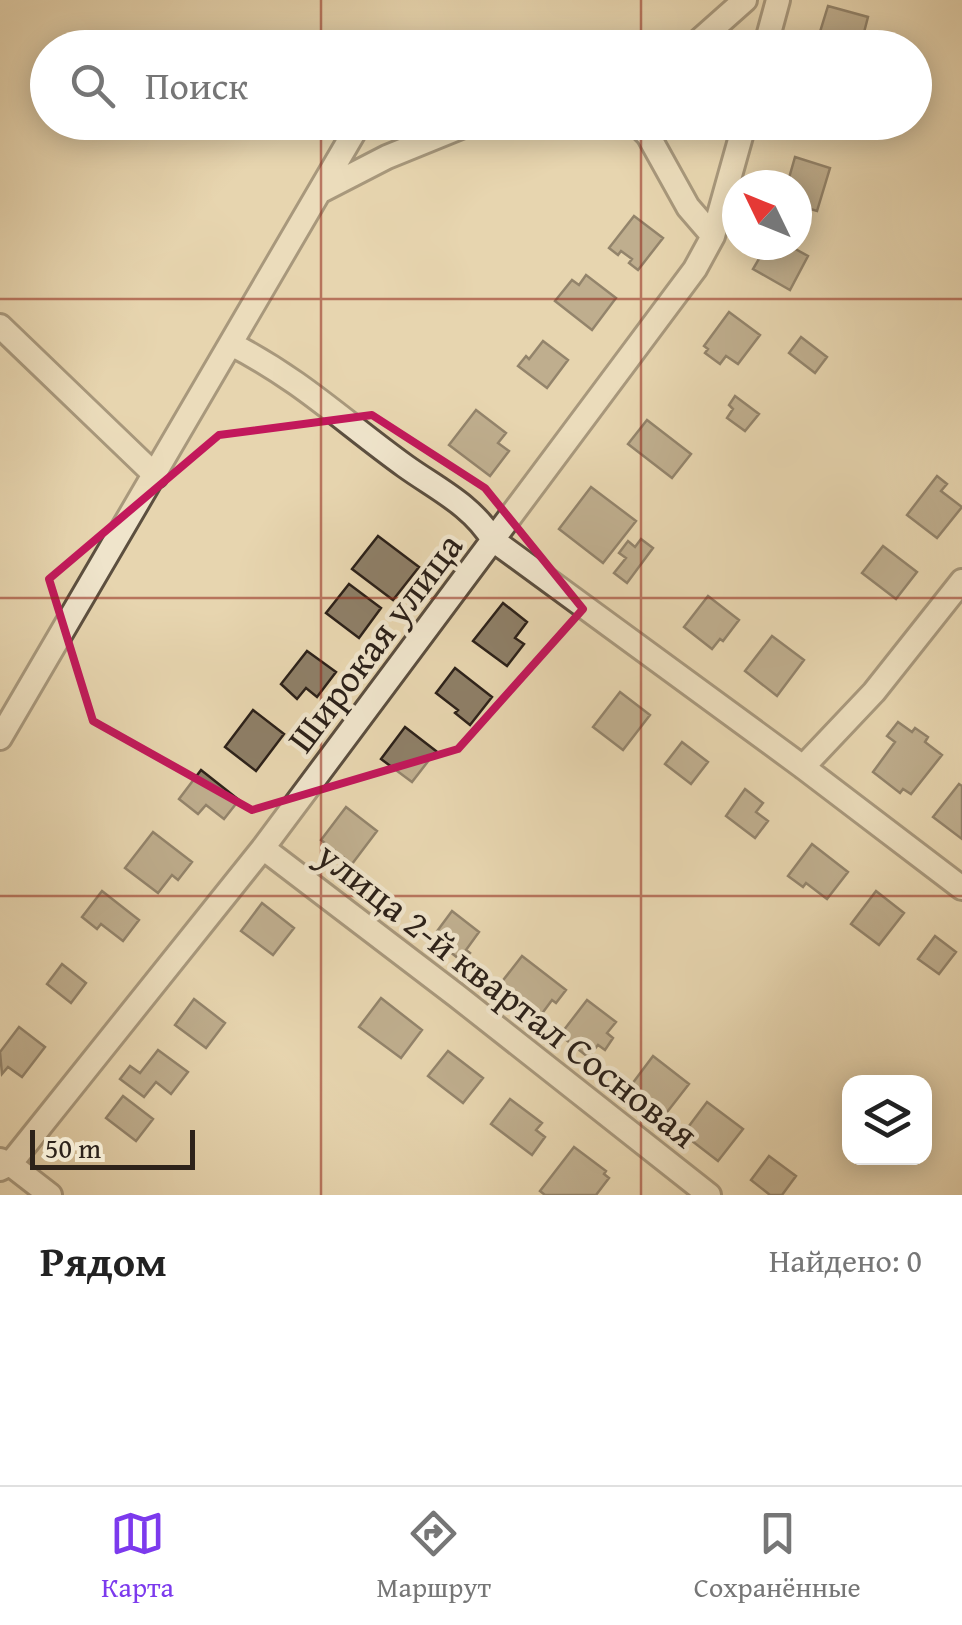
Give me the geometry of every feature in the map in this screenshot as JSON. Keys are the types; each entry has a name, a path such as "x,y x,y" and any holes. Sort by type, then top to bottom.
{"street":[{"path":"711,30 745,0"},
{"path":"770,30 778,0"},
{"path":"0,738 350,140"},
{"path":"322,190 429,140"},
{"path":"650,140 688,207 713,236"},
{"name":"Широкая улица","path":"3,1164 264,848 695,268 713,236 740,140"},
{"path":"0,326 156,476"},
{"path":"232,345 278,368 328,403 404,465 482,520 494,540 962,888"},
{"path":"803,767 874,692 962,580"},
{"name":"улица 2-й квартал Сосновая","path":"264,848 709,1195"},
{"path":"3,1164 50,1195"}],"highlighted area":[{"path":"372,415 485,488 583,609 458,749 252,810 93,721 49,579 219,435"}],"building":[{"path":"828,6 868,17 865,30 821,30"},
{"path":"795,157 830,168 817,211 812,210 812,170 791,170"},
{"path":"634,216 663,238 638,270 629,263 632,259 609,248"},
{"path":"758,260 806,260 790,290 753,269"},
{"path":"586,275 616,298 592,330 555,301 572,280 579,285"},
{"path":"729,312 760,335 738,364 726,356 720,364 705,353 708,349 704,346"},
{"path":"801,337 827,357 815,373 789,353"},
{"path":"543,341 568,360 547,388 518,366"},
{"path":"735,396 759,414 745,431 727,418"},
{"path":"476,410 506,433 498,443 509,451 490,476 449,445"},
{"path":"647,420 691,454 672,478 628,444"},
{"path":"937,476 947,484 941,491 962,507 937,538 907,515"},
{"path":"591,487 636,521 603,563 559,529"},
{"path":"378,536 419,567 393,600 352,569"},
{"path":"641,539 653,548 627,583 614,573 626,558 619,553 628,541 635,547"},
{"path":"883,546 917,572 896,599 862,573"},
{"path":"349,584 381,608 359,638 326,613"},
{"path":"708,596 739,620 712,649 684,627"},
{"path":"503,603 527,622 515,638 524,644 507,666 473,641"},
{"path":"772,636 804,660 777,696 745,671"},
{"path":"307,651 336,672 317,697 306,688 297,699 281,684"},
{"path":"455,668 492,697 470,725 436,693"},
{"path":"620,692 650,715 623,750 593,727"},
{"path":"253,710 284,734 256,771 225,747"},
{"path":"898,722 928,737 925,742 942,755 911,794 903,789 900,793 873,772 895,742 887,736"},
{"path":"405,727 436,751 412,782 381,759"},
{"path":"682,742 708,762 691,784 665,764"},
{"path":"201,770 239,800 224,819 206,805 198,814 179,799"},
{"path":"959,784 962,786 962,839 933,817"},
{"path":"745,789 763,803 756,812 768,821 755,838 726,816"},
{"path":"346,807 377,831 352,864 321,840"},
{"path":"153,832 192,862 178,880 172,875 158,893 125,868"},
{"path":"812,844 848,872 827,899 806,883 803,887 788,876"},
{"path":"102,891 139,920 123,941 101,924 97,929 82,917"},
{"path":"876,891 904,913 879,945 851,924"},
{"path":"262,903 294,928 273,955 241,931"},
{"path":"452,911 479,932 463,962 432,938"},
{"path":"935,936 956,952 939,974 918,959"},
{"path":"522,956 566,990 556,1003 552,1000 538,1019 497,988"},
{"path":"62,964 86,983 71,1003 47,984"},
{"path":"381,998 422,1030 401,1058 359,1027"},
{"path":"194,999 225,1023 206,1048 175,1025"},
{"path":"587,1000 616,1022 607,1033 613,1038 605,1050 598,1045 588,1057 560,1035"},
{"path":"19,1027 45,1047 22,1077 8,1067 2,1074 0,1052"},
{"path":"158,1050 188,1072 171,1094 156,1082 144,1097 120,1079 130,1066 140,1073"},
{"path":"448,1051 483,1078 463,1103 428,1076"},
{"path":"653,1056 689,1084 664,1116 629,1088"},
{"path":"123,1096 153,1119 136,1141 106,1118"},
{"path":"510,1099 542,1123 536,1130 545,1137 532,1155 491,1124"},
{"path":"707,1102 743,1129 718,1161 683,1134"},
{"path":"574,1147 606,1171 604,1174 609,1178 596,1195 545,1195 540,1191"},
{"path":"769,1156 796,1176 782,1195 770,1195 751,1180"}]}
